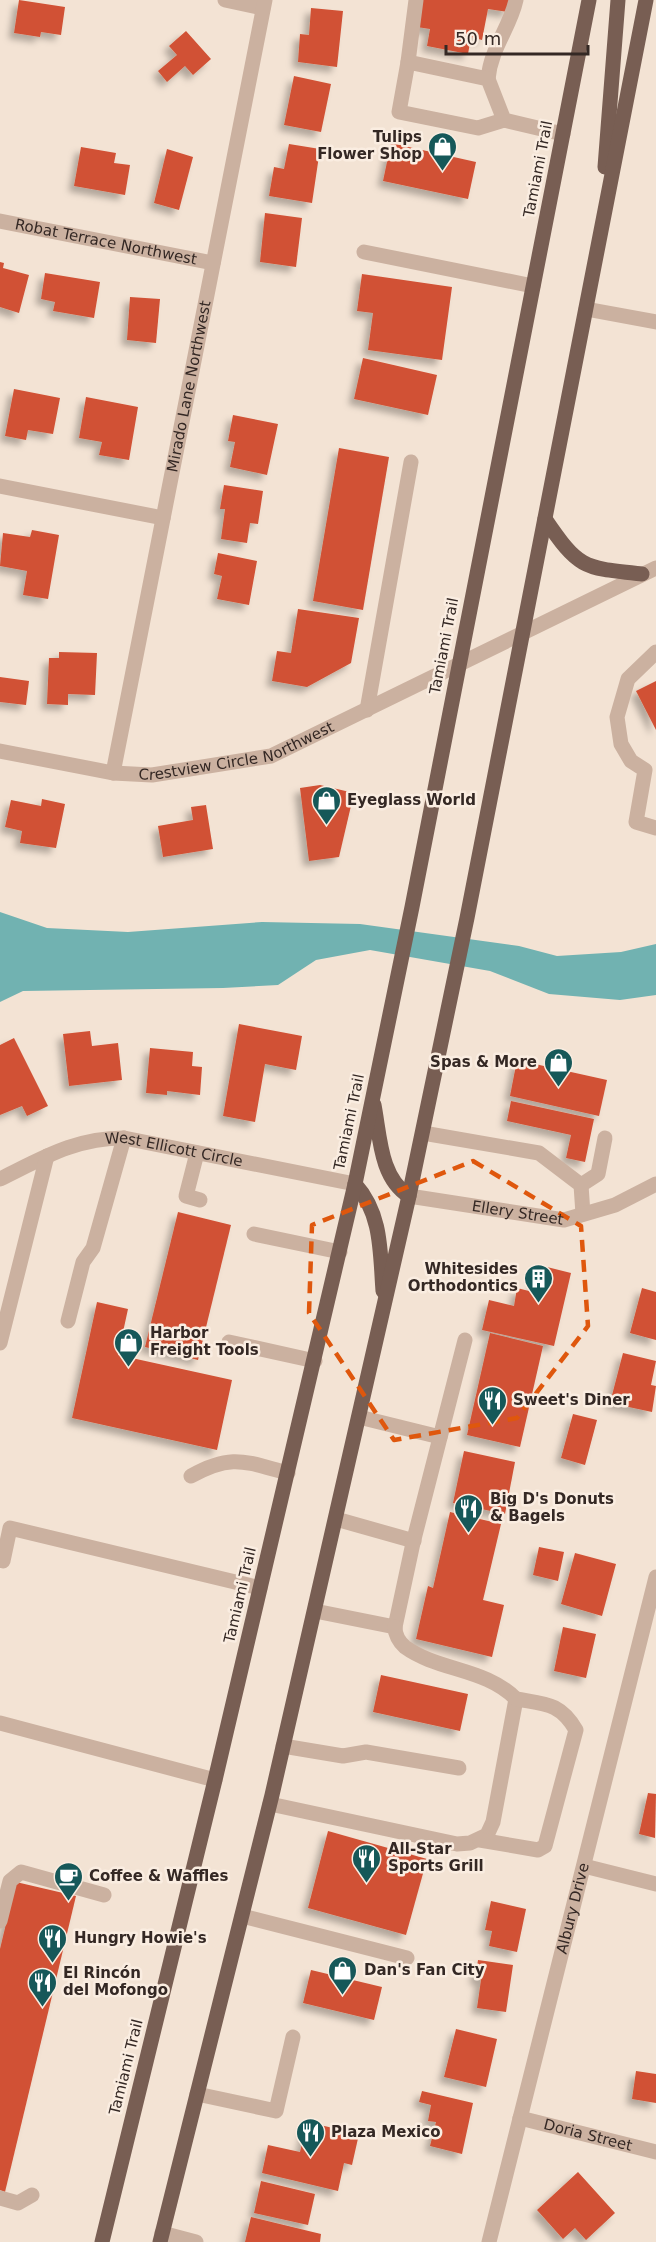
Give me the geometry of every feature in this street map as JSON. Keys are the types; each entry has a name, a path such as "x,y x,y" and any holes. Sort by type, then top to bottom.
{"main road":[{"name":"Tamiami Trail","path":"102,2242 215,1780 355,1184 412,907 589,0"},
{"path":"602,227 618,0"},
{"path":"161,2237 270,1804 410,1196 467,918 646,0"},
{"path":"545,519 562,545 578,562 600,570 649,571"},
{"path":"372,1099 385,1163 396,1185 410,1196"},
{"path":"355,1184 366,1196 374,1211 379,1233 384,1308"}],"street":[{"path":"225,0 264,4"},
{"path":"416,0 399,112 478,128 504,120 563,134"},
{"path":"504,120 489,79 490,60 513,12 516,0"},
{"name":"Mirado Lane Northwest","path":"113,773 264,4"},
{"path":"408,62 489,79"},
{"name":"Robat Terrace Northwest","path":"0,221 213,262"},
{"path":"364,252 533,286"},
{"path":"586,309 656,322"},
{"path":"367,710 411,462"},
{"path":"0,486 163,518"},
{"name":"Crestview Circle Northwest","path":"0,751 113,773 152,775 271,756 649,571"},
{"path":"656,652 628,679 617,717 621,744 631,761 651,770 636,822 656,828"},
{"path":"423,1132 539,1153 581,1185 583,1214"},
{"name":"West Ellicott Circle","path":"0,1179 70,1145 98,1138 124,1138 355,1184"},
{"path":"68,1321 83,1262 93,1248 124,1138"},
{"path":"581,1185 598,1174 605,1138"},
{"path":"197,1153 186,1196 200,1200"},
{"path":"0,1343 47,1156"},
{"name":"Ellery Street","path":"410,1196 564,1220 615,1205 656,1184"},
{"path":"254,1234 340,1252"},
{"path":"270,1804 457,1844 480,1840 538,1850 544,1846 576,1730 569,1718 556,1706 516,1699 487,1679 403,1646 395,1633 414,1541 465,1340"},
{"path":"229,1342 315,1361"},
{"path":"359,1417 440,1437"},
{"path":"191,1476 213,1463 234,1460 288,1473"},
{"path":"336,1519 414,1541"},
{"path":"1,1565 10,1528 260,1588"},
{"name":"Albury Drive","path":"489,2242 584,1866 651,1615 656,1577"},
{"path":"315,1611 395,1627"},
{"path":"480,1840 487,1835 493,1822 516,1699"},
{"path":"0,1723 215,1780"},
{"path":"283,1746 343,1756 366,1752 459,1768"},
{"path":"584,1866 656,1884"},
{"path":"0,1921 10,1881 21,1872 104,1895"},
{"path":"242,1916 407,1958"},
{"path":"197,2094 276,2111 293,2037"},
{"name":"Doria Street","path":"520,2118 656,2152"},
{"path":"0,2198 18,2203 32,2195"},
{"path":"161,2237 196,2242"}],"highlighted area":[{"path":"473,1161 581,1226 588,1326 517,1418 394,1440 309,1313 312,1225"}],"water":[{"path":"0,912 47,928 128,932 262,922 360,924 519,946 557,956 621,952 656,944 656,995 620,1000 549,994 490,971 370,950 316,960 278,985 23,991 0,1002"}],"building":[{"path":"19,0 65,7 61,35 41,32 40,37 14,33"},
{"path":"422,0 510,0 508,12 488,9 482,40 471,37 468,54 427,46 430,29 417,27"},
{"path":"311,8 343,11 337,67 298,62 300,34 309,35"},
{"path":"186,31 211,59 193,75 185,66 167,82 158,71 177,55 169,46"},
{"path":"294,76 331,84 321,132 284,125"},
{"path":"391,143 476,162 468,199 383,181"},
{"path":"289,144 320,149 312,203 269,196 274,167 284,169"},
{"path":"81,147 116,153 114,163 130,165 125,195 74,186"},
{"path":"167,149 193,157 179,210 154,203"},
{"path":"265,213 302,218 296,267 260,262"},
{"path":"0,262 4,263 3,268 29,275 19,313 0,307"},
{"path":"45,273 100,282 94,318 53,311 55,302 41,299"},
{"path":"362,274 452,287 442,360 368,350 373,313 357,311"},
{"path":"130,297 160,299 156,343 127,340"},
{"path":"363,358 437,375 428,415 354,399"},
{"path":"14,389 60,398 53,434 28,430 26,440 5,436"},
{"path":"86,397 138,407 129,460 99,455 102,442 79,438"},
{"path":"233,415 278,424 267,475 230,467 235,442 228,441"},
{"path":"339,448 389,457 363,610 313,601"},
{"path":"224,485 263,491 258,524 250,523 247,543 221,539 225,509 220,509"},
{"path":"32,530 59,535 48,599 23,595 27,571 0,566 3,533 30,537"},
{"path":"218,553 257,561 249,605 217,599 222,576 214,574"},
{"path":"298,609 359,618 351,663 307,687 272,681 277,651 291,653"},
{"path":"59,652 97,653 95,695 68,694 68,705 47,704 49,658 59,658"},
{"path":"0,677 29,681 26,705 0,702"},
{"path":"656,681 656,730 636,691"},
{"name":"Eyeglass World","path":"320,785 354,793 339,857 309,861 300,788"},
{"path":"42,799 65,804 56,848 20,843 22,831 5,827 11,800 41,806"},
{"path":"206,805 213,849 163,857 158,826 193,820 191,807"},
{"path":"239,1024 302,1036 296,1070 265,1064 255,1122 223,1116"},
{"path":"90,1031 92,1046 118,1043 122,1080 69,1086 63,1034"},
{"path":"14,1038 48,1106 27,1116 22,1106 0,1115 0,1045"},
{"path":"150,1048 193,1052 192,1066 202,1067 200,1095 167,1091 167,1095 146,1093"},
{"name":"Spas & More","path":"517,1060 607,1080 599,1116 510,1096"},
{"path":"511,1101 594,1119 585,1162 566,1158 571,1135 507,1121"},
{"path":"178,1212 231,1225 198,1360 145,1347"},
{"name":"Whitesides Orthodontics","path":"539,1265 571,1273 554,1346 482,1330 489,1300 514,1306 517,1288 533,1292"},
{"path":"642,1288 656,1292 656,1340 630,1333"},
{"name":"Harbor Freight Tools","path":"97,1302 128,1309 118,1355 232,1380 217,1450 72,1418"},
{"path":"490,1333 543,1346 520,1447 467,1435"},
{"path":"623,1353 656,1361 651,1385 656,1386 652,1412 610,1403"},
{"path":"573,1414 597,1420 585,1465 561,1458"},
{"path":"464,1451 515,1462 505,1514 453,1503"},
{"path":"450,1512 501,1524 483,1600 504,1605 492,1657 416,1639 428,1586 433,1588"},
{"path":"539,1547 564,1552 558,1581 533,1575"},
{"path":"575,1553 616,1564 602,1616 561,1604"},
{"path":"563,1627 596,1634 586,1678 554,1671"},
{"path":"381,1675 468,1694 460,1731 373,1712"},
{"path":"648,1793 656,1794 655,1838 639,1834"},
{"name":"All-Star Sports Grill","path":"328,1831 427,1859 406,1935 308,1908"},
{"path":"16,1882 76,1896 5,2192 0,2190 0,1949"},
{"path":"491,1901 526,1909 517,1952 489,1946 492,1931 485,1930"},
{"path":"478,1960 513,1965 506,2012 477,2008 481,1980 475,1979"},
{"name":"Dan's Fan City","path":"311,1970 382,1987 374,2020 303,2003"},
{"path":"456,2029 497,2039 486,2087 444,2077"},
{"path":"636,2071 656,2074 656,2103 632,2099"},
{"path":"422,2091 473,2103 462,2154 430,2146 436,2122 428,2121 431,2105 419,2102"},
{"name":"Plaza Mexico","path":"307,2122 359,2134 352,2165 344,2163 338,2191 262,2173 268,2145 300,2152"},
{"path":"578,2172 615,2213 586,2240 575,2228 563,2239 537,2210"},
{"path":"261,2181 315,2194 308,2225 254,2213"},
{"path":"251,2217 321,2234 320,2242 245,2242"}],"place":[{"name":"Tulips Flower Shop","path":"443,172"},
{"name":"Eyeglass World","path":"326,826"},
{"name":"Spas & More","path":"558,1088"},
{"name":"Whitesides Orthodontics","path":"539,1304"},
{"name":"Harbor Freight Tools","path":"129,1368"},
{"name":"Sweet's Diner","path":"492,1426"},
{"name":"Big D's Donuts & Bagels","path":"469,1534"},
{"name":"All-Star Sports Grill","path":"367,1884"},
{"name":"Coffee & Waffles","path":"68,1902"},
{"name":"Hungry Howie's","path":"53,1964"},
{"name":"Dan's Fan City","path":"343,1996"},
{"name":"El Rincón del Mofongo","path":"42,2008"},
{"name":"Plaza Mexico","path":"310,2158"}]}
